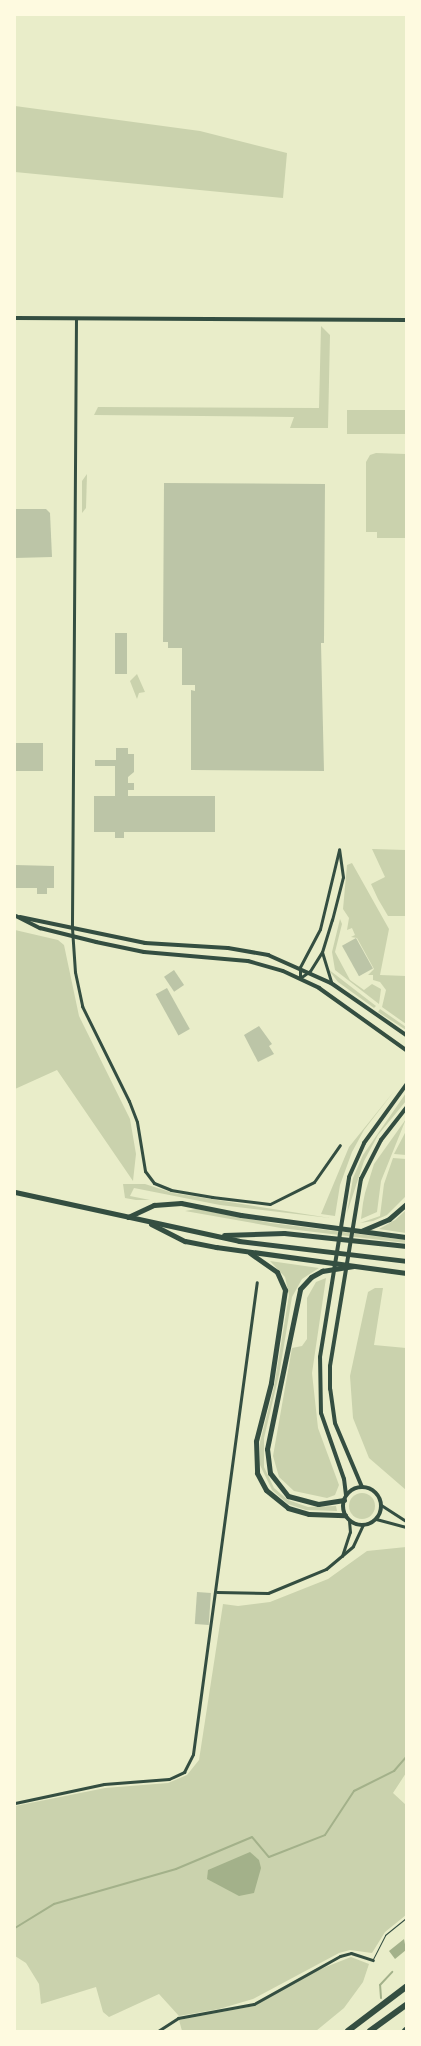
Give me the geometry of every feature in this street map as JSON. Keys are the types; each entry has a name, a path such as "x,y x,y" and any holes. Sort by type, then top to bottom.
{"highway":[{"path":"348,2031 406,1987"},
{"path":"370,2031 406,2005"}],"main road":[{"path":"15,1192 251,1243 406,1261"},
{"path":"128,1217 154,1205 181,1204 406,1237"},
{"path":"360,1231 389,1219 406,1204"},
{"path":"144,1220 185,1241 250,1253 406,1273"},
{"path":"219,1235 284,1233 406,1246"},
{"path":"250,1253 270,1266 282,1282 285,1298 276,1357 256,1441 257,1473 266,1490 288,1508 309,1514 345,1515"},
{"path":"345,1497 324,1504 299,1501 283,1492 270,1473 266,1457 268,1437 286,1359 297,1295 304,1283 322,1271 354,1266"}],"street":[{"path":"15,318 406,320"},
{"path":"76,318 72,937 75,972 82,1006 131,1106 143,1164 151,1180 171,1190 267,1204 314,1182 340,1145"},
{"path":"339,849 343,879 322,952 310,971 300,978 300,967 320,929 339,849"},
{"path":"16,916 146,943 243,950 300,967 332,984 406,1035"},
{"path":"16,916 40,928 72,937 138,951 248,961 300,978 333,997 406,1050"},
{"path":"322,952 332,984"},
{"path":"363,1526 349,1520 345,1515 344,1479 326,1432 319,1399 320,1357 344,1202 361,1148 406,1084"},
{"path":"406,1108 366,1165 355,1203 330,1366 331,1400 341,1441 362,1486 374,1490 381,1505 406,1521"},
{"path":"15,1802 104,1784 169,1780 184,1772 194,1754 218,1592 256,1282"},
{"path":"345,1497 362,1486"},
{"path":"218,1592 268,1593 326,1569 353,1546 363,1526 376,1519 381,1505"},
{"path":"376,1519 406,1527"},
{"path":"340,1558 350,1532 349,1520"},
{"path":"158,2031 178,2018 254,2004 340,1956 351,1953 373,1960"}],"lane":[{"path":"373,1960 385,1936 406,1918"}],"shaded area":[{"path":"15,106 200,131 287,153 283,198 15,172"},
{"path":"321,326 330,335 328,428 290,428 294,417 94,415 98,407 319,408"},
{"path":"347,410 406,410 406,434 347,434"},
{"path":"376,453 406,454 406,538 377,538 377,532 366,532 366,462 370,455"},
{"path":"87,474 86,508 82,513 82,481"},
{"path":"137,674 145,692 139,693 137,699 130,681"},
{"path":"372,849 406,850 406,916 388,916 378,899 371,884 385,877"},
{"path":"352,863 389,929 380,975 406,976 406,1024 382,1007 386,990 380,982 373,980 373,975 368,975 374,969 357,938 351,937 355,935 352,928 347,930 349,918 343,909 347,865"},
{"path":"340,919 342,924 335,952 350,980 364,990 372,984 381,989 379,1004 335,970 332,952"},
{"path":"15,930 58,940 64,945 79,1016 130,1119 136,1154 133,1181 57,1070 15,1089"},
{"path":"328,969 376,1006 374,1008 338,982"},
{"path":"380,1009 406,1027 406,1030 378,1012"},
{"path":"395,1090 364,1130 352,1152 340,1185 335,1216 321,1214 349,1147"},
{"path":"406,1093 406,1101 378,1135 364,1161 347,1213 353,1178 363,1155"},
{"path":"406,1119 381,1181 377,1212 361,1219 363,1203 374,1164"},
{"path":"406,1131 406,1155 394,1154"},
{"path":"393,1158 406,1159 406,1196 387,1215 373,1221 360,1223 380,1216 384,1184"},
{"path":"123,1184 145,1184 173,1193 330,1218 220,1205 134,1188 130,1196 150,1200 136,1200 125,1198"},
{"path":"196,1209 271,1223 406,1240 406,1243 281,1228 185,1211"},
{"path":"406,1210 406,1233 379,1229 395,1220"},
{"path":"270,1261 319,1268 302,1279 292,1297 279,1375 264,1438 264,1467 274,1488 288,1500 308,1507 336,1506 337,1511 306,1510 288,1504 272,1490 260,1465 260,1442 274,1387 289,1295 285,1277"},
{"path":"326,1278 312,1373 318,1428 339,1485 335,1495 327,1498 294,1491 279,1477 273,1456 292,1348 302,1346 307,1339 307,1298 316,1282"},
{"path":"375,1288 383,1288 374,1345 406,1348 406,1490 369,1458 353,1418 350,1376 368,1292"},
{"path":"362,1493 371,1497 375,1506 371,1515 362,1519 353,1515 349,1506 353,1497"},
{"path":"406,1547 406,1773 393,1793 406,1805 406,1915 385,1932 372,1953 350,1950 339,1953 253,1999 219,2009 179,2016 159,1994 109,2017 103,2012 96,1987 41,2004 39,1984 26,1963 15,1956 15,1806 105,1788 168,1783 187,1775 199,1760 223,1604 238,1606 270,1602 328,1579 367,1551"},
{"path":"250,1852 259,1860 261,1868 254,1893 239,1896 207,1879 208,1870"},
{"path":"404,1939 406,1950 395,1959 389,1951"},
{"path":"351,1957 369,1964 363,1982 344,2008 316,2031 182,2031 179,2020 254,2006 313,1972"}],"building":[{"path":"164,483 325,484 324,643 321,643 324,771 191,770 191,690 195,691 195,685 182,685 182,648 168,648 168,642 163,642"},
{"path":"16,509 46,509 50,513 52,557 15,558"},
{"path":"115,633 127,633 127,674 115,674"},
{"path":"15,743 43,743 43,771 15,771"},
{"path":"116,748 128,748 128,754 134,754 134,772 128,777 128,783 134,783 134,790 128,790 128,796 215,796 215,832 124,832 124,838 115,838 115,832 94,832 94,796 115,796 115,766 95,766 95,760 116,760"},
{"path":"15,865 54,866 54,888 47,888 47,894 37,894 37,888 15,888"},
{"path":"356,938 373,969 359,976 342,946"},
{"path":"174,970 184,985 174,992 164,977"},
{"path":"167,988 190,1029 178,1035 156,994"},
{"path":"259,1026 272,1044 269,1046 274,1054 258,1062 244,1035"},
{"path":"197,1592 211,1593 209,1625 195,1624"}],"waterway":[{"path":"15,1928 54,1904 176,1869 252,1837 269,1857 325,1835 354,1791 394,1771 406,1757"},
{"path":"381,1998 380,1985 392,1972"}]}
